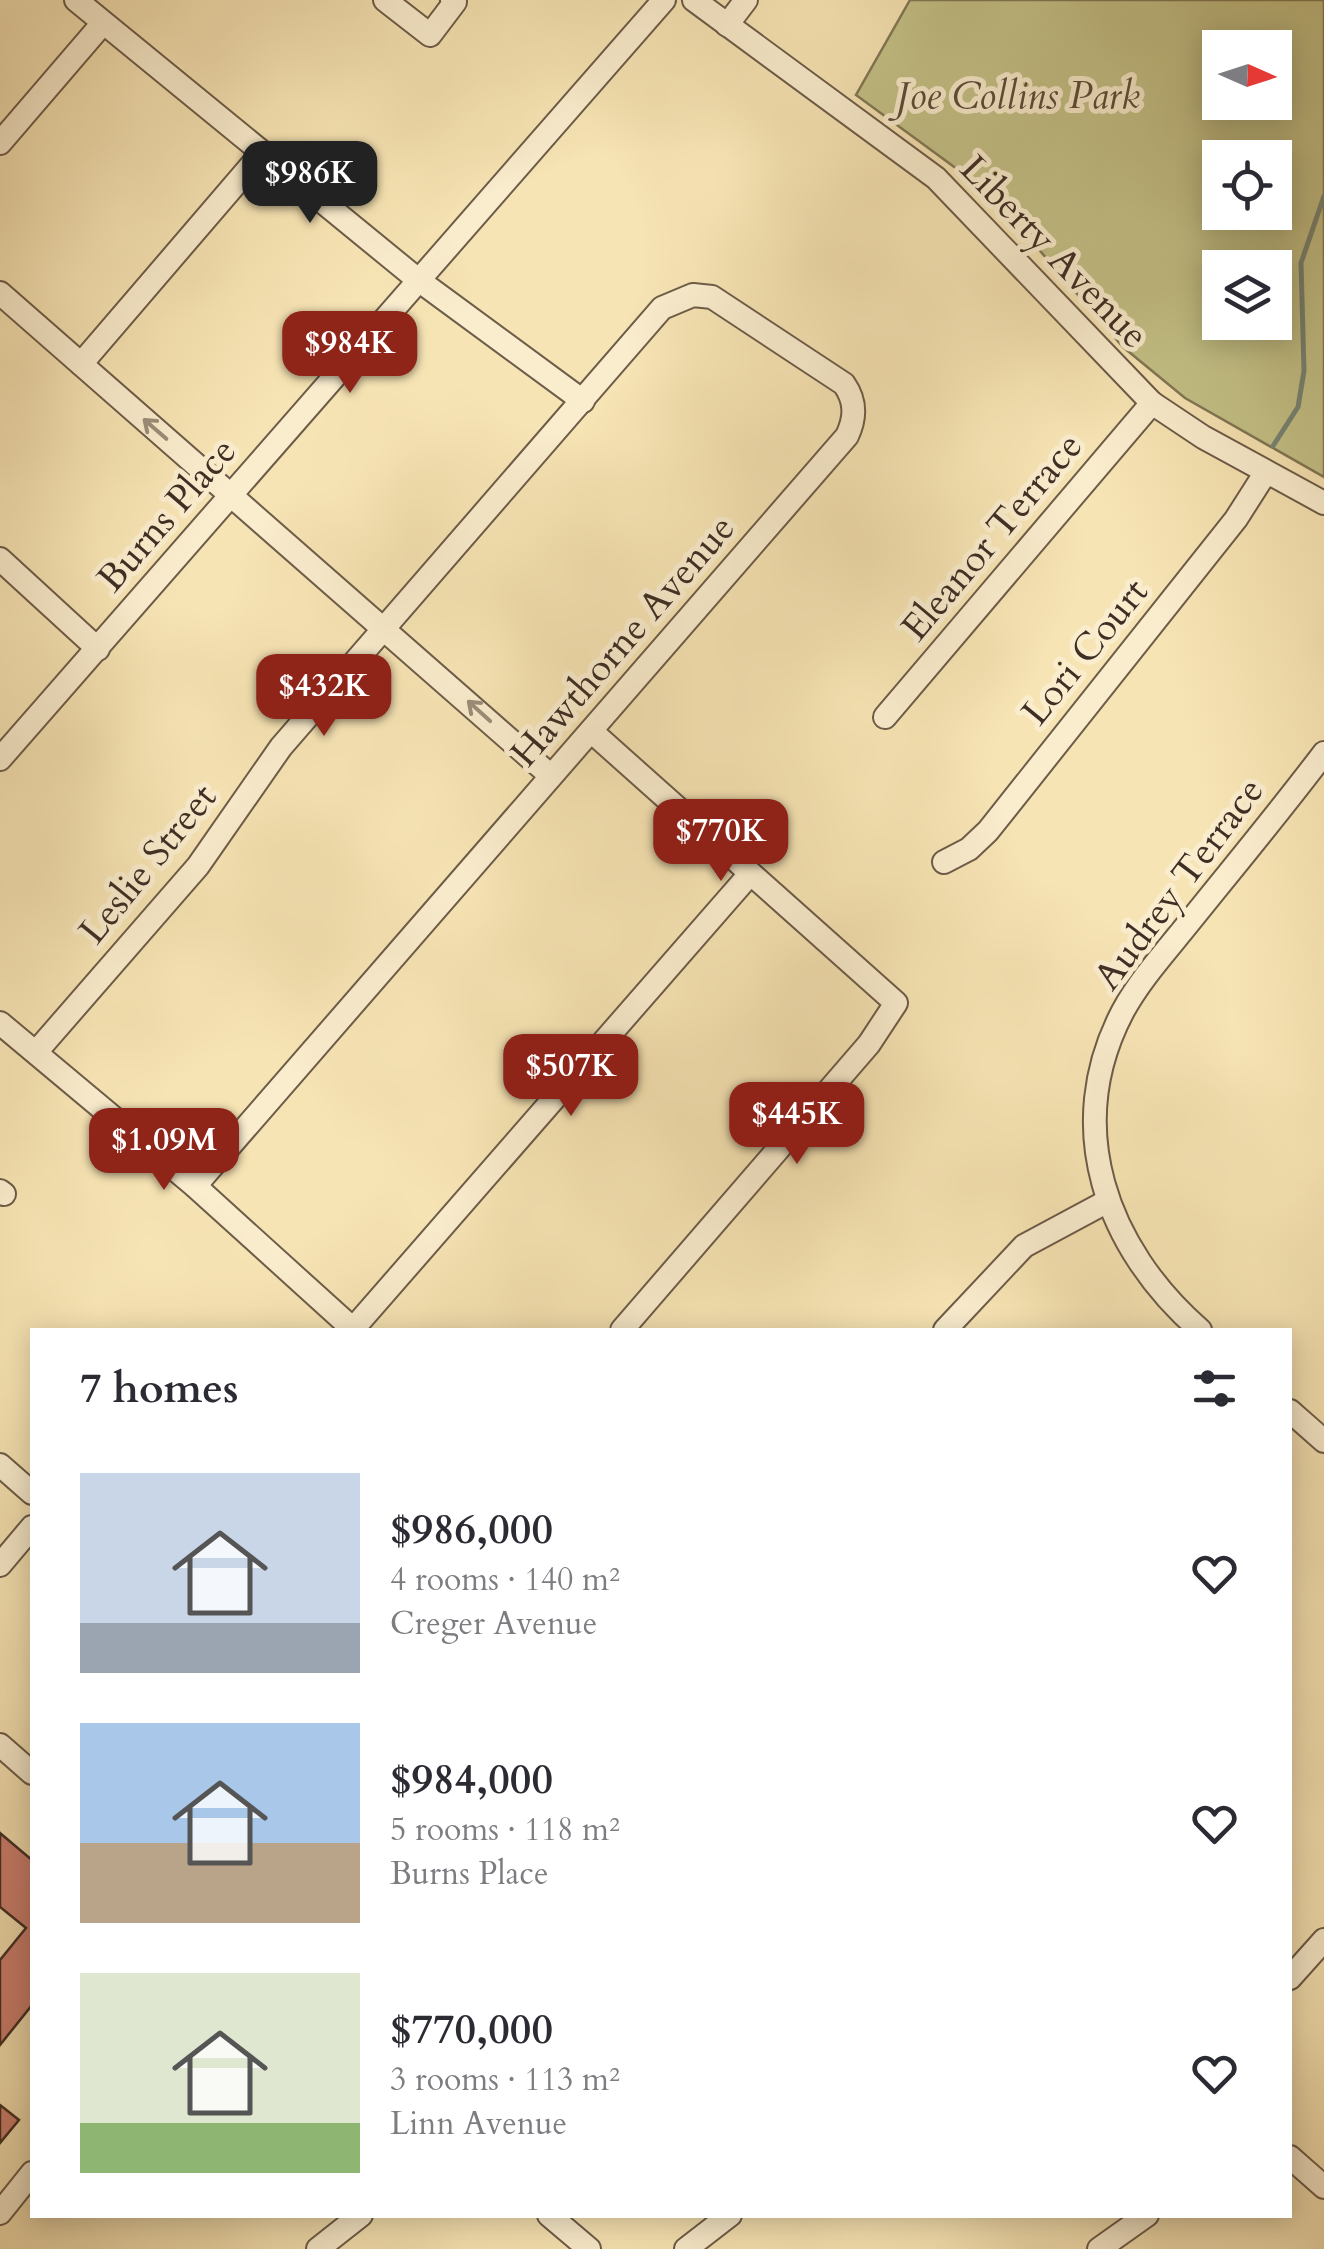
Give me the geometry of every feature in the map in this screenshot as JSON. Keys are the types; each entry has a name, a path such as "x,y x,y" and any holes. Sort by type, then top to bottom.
{"street":[{"path":"76,0 417,279 583,401"},
{"path":"385,0 430,35 454,1"},
{"name":"Burns Place","path":"0,760 664,0"},
{"name":"Liberty Avenue","path":"694,0 936,178 1152,403 1324,503"},
{"path":"727,25 746,0"},
{"path":"0,143 103,23"},
{"path":"81,364 262,153"},
{"path":"0,293 551,776"},
{"name":"Hawthorne Avenue","path":"195,1186 847,436 853,424 854,404 844,384 747,316 712,297 693,295 662,308 583,401"},
{"name":"Leslie Street","path":"38,1051 198,866 282,747 583,401"},
{"name":"Eleanor Terrace","path":"885,718 1152,403"},
{"name":"Lori Court","path":"944,862 968,850 988,830 1236,519 1266,472"},
{"path":"0,559 98,649"},
{"path":"591,731 888,994 895,1010 624,1328"},
{"name":"Audrey Terrace","path":"1198,1328 1141,1268 1106,1202 1096,1158 1095,1107 1104,1056 1124,1009 1322,761"},
{"path":"356,1328 750,874"},
{"path":"0,1023 195,1186 352,1328"},
{"path":"947,1328 1024,1246 1106,1202"},
{"path":"1292,1413 1324,1442"},
{"path":"0,1466 30,1491"},
{"path":"0,1565 30,1529"},
{"path":"0,1745 30,1771"},
{"path":"1292,1976 1324,1940"},
{"path":"1292,2159 1324,2187"},
{"path":"0,2213 30,2176"},
{"path":"318,2249 357,2218"},
{"path":"553,2218 589,2249"},
{"path":"686,2249 726,2218"},
{"path":"1099,2249 1143,2218"}],"green space":[{"name":"Joe Collins Park","path":"910,0 1324,0 1324,477 1185,398 1123,347 991,194 856,95"}],"building":[{"path":"0,1833 30,1858 30,2008 0,2045 0,1960 26,1928 0,1907"},
{"path":"0,2105 19,2120 0,2143"}],"waterway":[{"path":"1273,446 1298,407 1304,371 1301,263 1324,196"}]}
